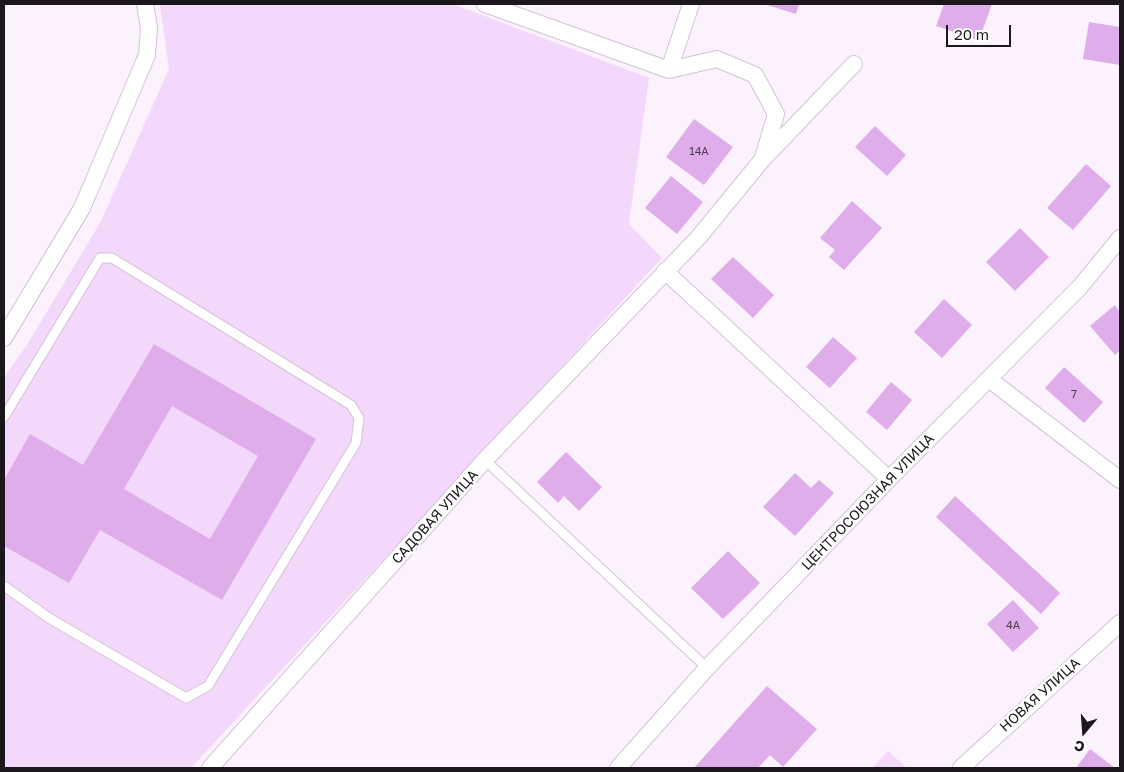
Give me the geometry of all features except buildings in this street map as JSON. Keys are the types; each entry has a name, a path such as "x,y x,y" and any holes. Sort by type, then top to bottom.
{"street":[{"path":"7,325 82,208 148,55 149,28 145,4"},
{"path":"485,4 669,70 717,59 755,75 776,114 762,160"},
{"path":"669,70 692,4"},
{"name":"САДОВАЯ УЛИЦА","path":"210,768 485,460 698,238 762,160 854,64"},
{"name":"ЦЕНТРОСОЮЗНАЯ УЛИЦА","path":"618,768 707,668 889,479 1080,287 1120,238"},
{"path":"666,271 889,479"},
{"path":"989,379 1120,480"},
{"name":"НОВАЯ УЛИЦА","path":"961,768 1120,623"}],"lane":[{"path":"4,417 100,258 112,258 351,405 359,418 356,443 208,686 186,698 50,618 4,586"},
{"path":"485,460 707,668"}],"shaded area":[{"path":"160,4 453,4 649,78 629,224 662,258 191,768 4,768 4,377 27,345 101,221 169,69"},
{"path":"888,751 907,768 872,768"}]}
